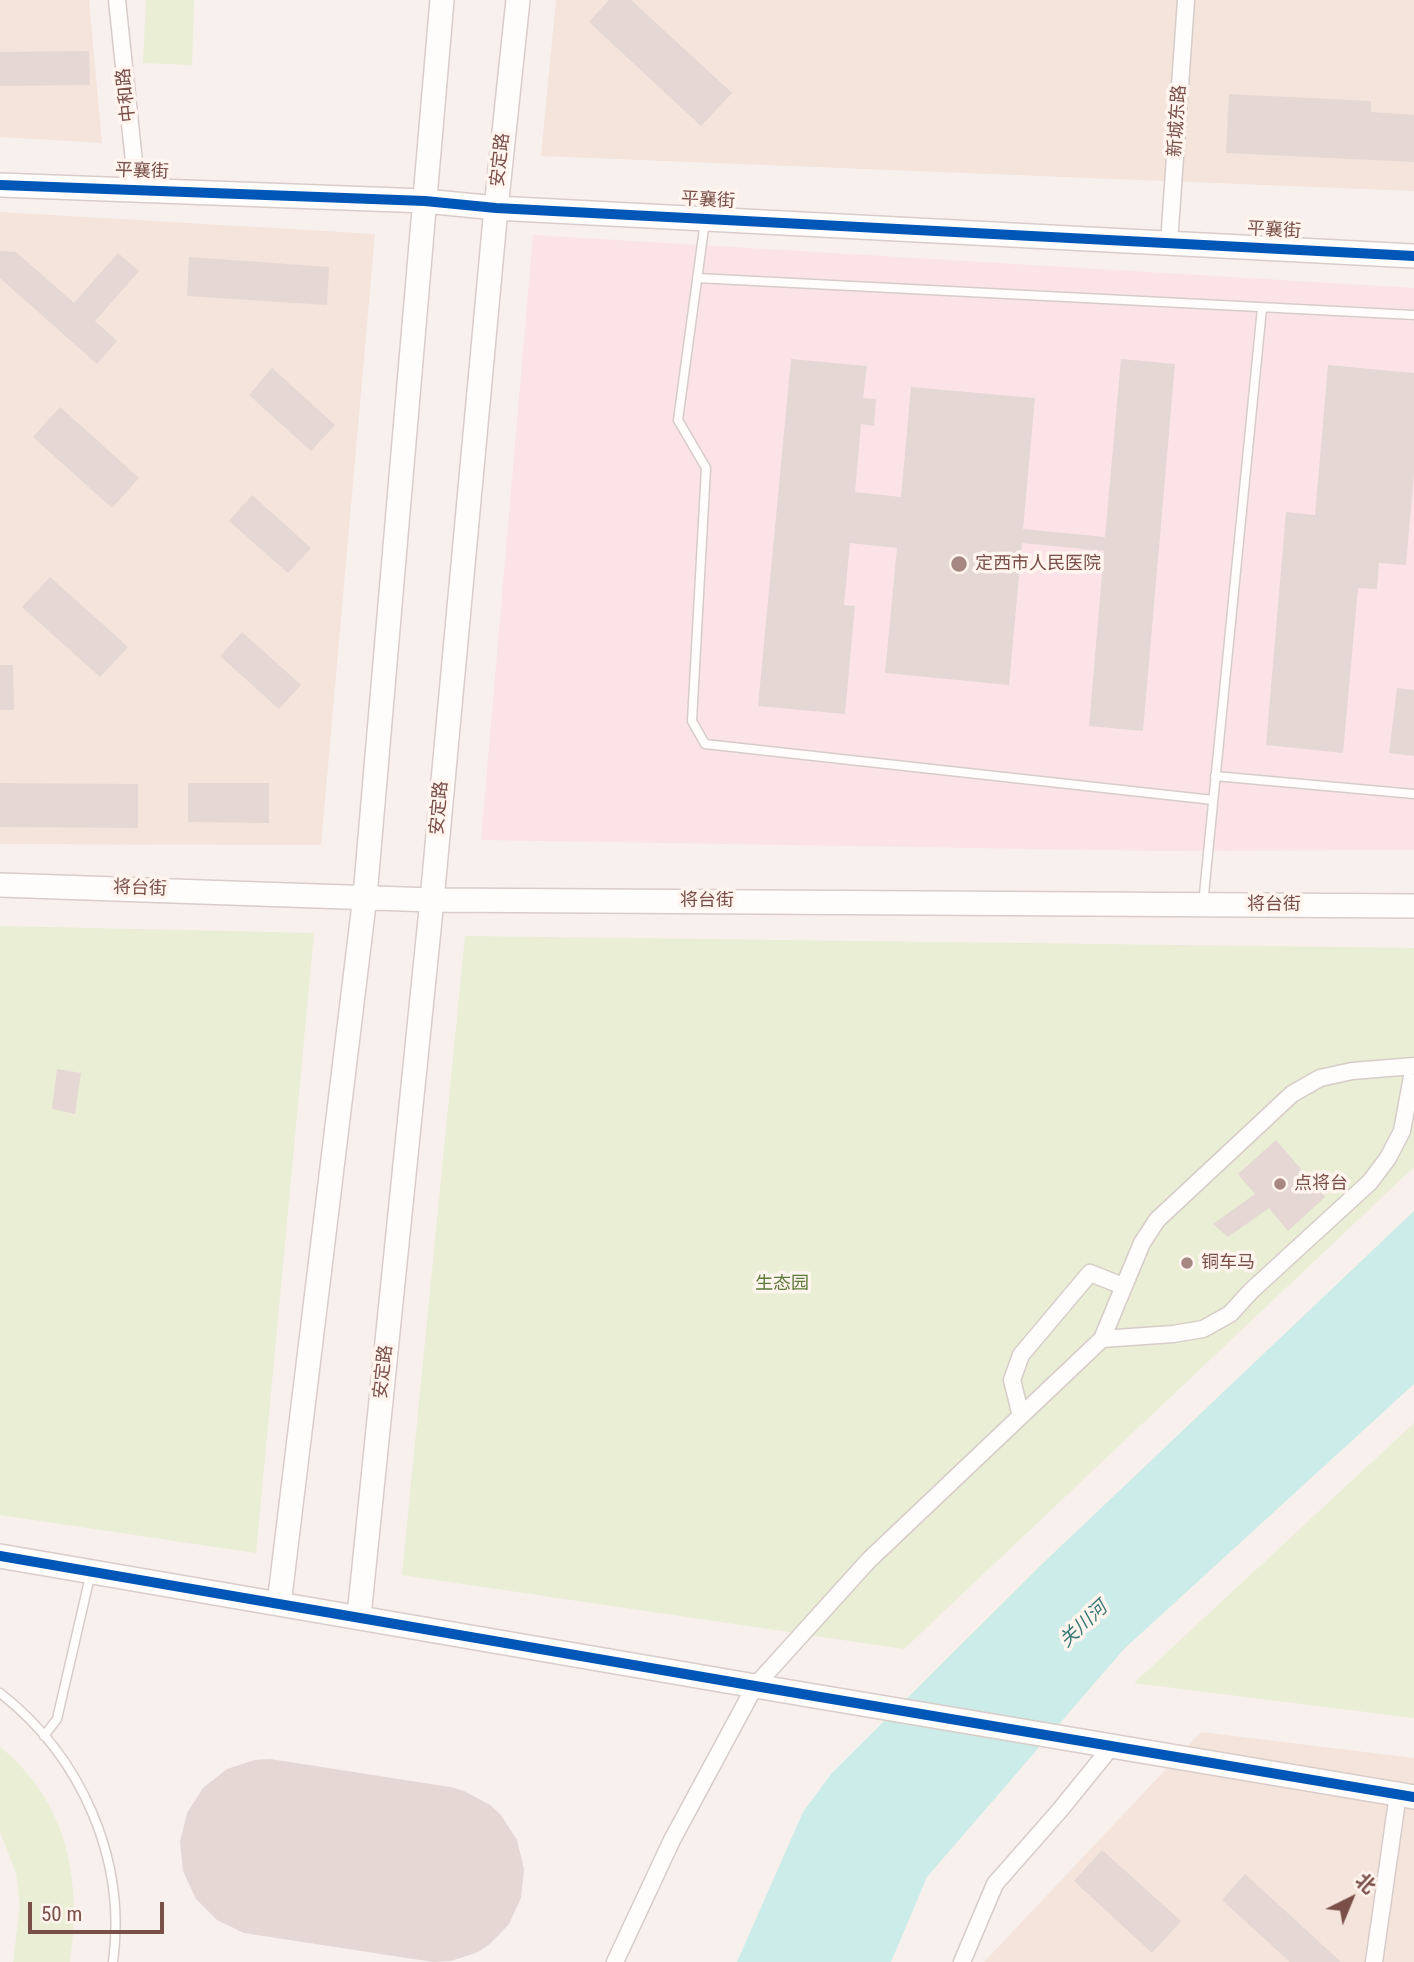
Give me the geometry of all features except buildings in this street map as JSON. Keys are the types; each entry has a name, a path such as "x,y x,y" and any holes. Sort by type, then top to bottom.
{"street":[{"name":"中和路","path":"117,0 137,190"},
{"path":"279,1604 365,896 442,0"},
{"name":"安定路","path":"359,1616 432,900 496,208 519,0"},
{"name":"新城东路","path":"1169,243 1186,0"},
{"name":"平襄街","path":"0,185 425,201 496,208 1414,256"},
{"name":"将台街","path":"0,885 432,900 1414,906"},
{"path":"615,1962 672,1840 755,1686 869,1560 1102,1339 1142,1243 1157,1220 1292,1094 1320,1079 1341,1074 1414,1066 1402,1131 1388,1158 1370,1182 1230,1314 1203,1329 1174,1334 1102,1339"},
{"path":"1021,1416 1012,1380 1021,1355 1090,1273 1123,1286"},
{"path":"0,1556 1406,1795 1374,1962"},
{"path":"962,1962 995,1884 1112,1746"}],"lane":[{"path":"706,219 678,420 706,468 692,721 705,744 1213,800"},
{"path":"697,278 1414,315"},
{"path":"1203,904 1262,308"},
{"path":"1215,776 1414,794"},
{"path":"44,1736 57,1719 91,1571"},
{"path":"0,1693 44,1736 75,1778 88,1801 106,1851 115,1905 113,1962"}],"shaded area":[{"path":"0,0 89,0 102,143 0,137"},
{"path":"556,0 1414,0 1414,191 541,156"},
{"path":"0,212 375,234 321,845 0,844"},
{"name":"定西市人民医院","path":"533,235 1414,288 1414,850 1159,851 481,840"},
{"path":"1201,1732 1414,1758 1414,1962 984,1962"}],"green space":[{"path":"146,0 194,0 192,65 143,63"},
{"path":"0,926 314,933 256,1553 0,1515"},
{"name":"生态园","path":"465,936 1414,948 1414,1167 904,1649 402,1575"},
{"path":"1414,1423 1414,1718 1134,1683"},
{"path":"0,1747 23,1769 41,1792 65,1844 74,1902 70,1962 13,1962 20,1905 16,1873 0,1832"}],"water":[{"name":"关川河","path":"1414,1211 1414,1384 1124,1649 927,1877 891,1962 737,1962 803,1812 831,1774 1040,1566"}],"cycle path":[{"path":"0,185 425,201 496,208 1414,256"},
{"path":"0,1556 1414,1797"}],"place":[{"name":"定西市人民医院","path":"959,564"},
{"name":"点将台","path":"1280,1184"},
{"name":"铜车马","path":"1187,1263"}]}
